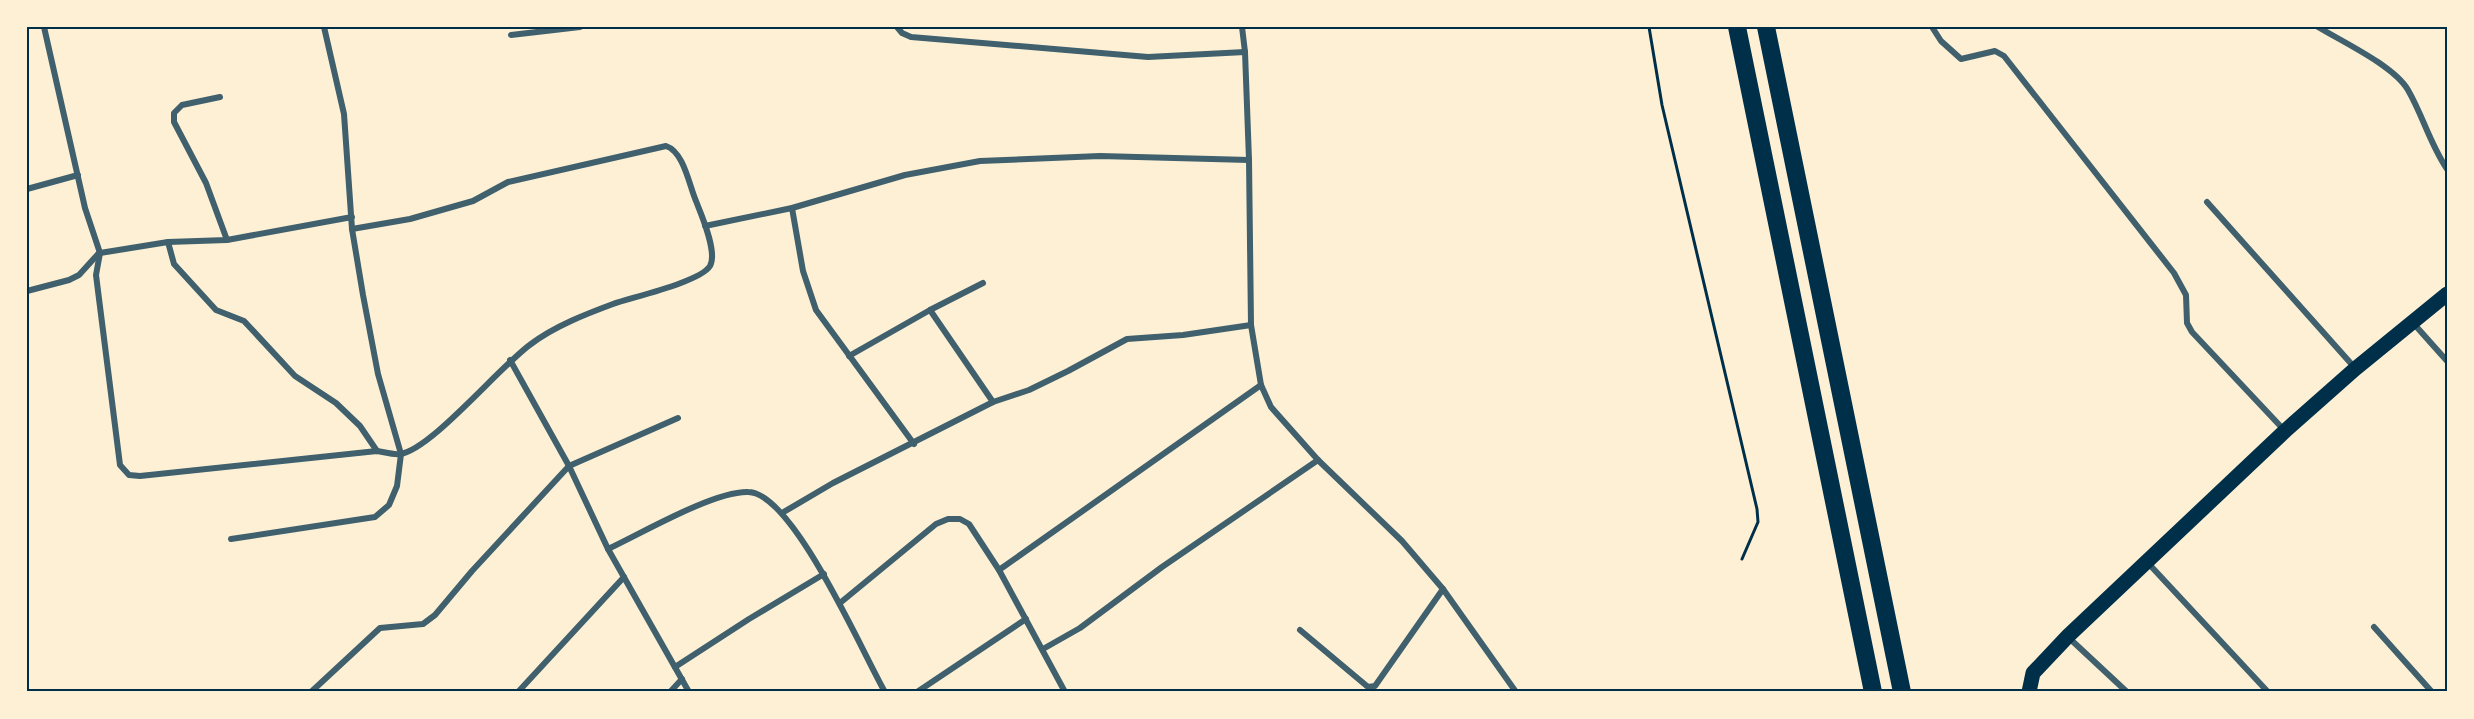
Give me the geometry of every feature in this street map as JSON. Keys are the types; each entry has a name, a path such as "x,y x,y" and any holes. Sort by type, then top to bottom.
{"highway":[{"path":"1737,27 1873,692"},
{"path":"1766,27 1902,692"}],"main road":[{"path":"2029,692 2033,674 2068,636 2285,431 2411,321 2447,294"}],"street":[{"path":"44,27 90,226 100,253 96,275 120,465 129,475 140,476 377,452 400,454 433,436 510,360 533,342 556,329 612,305 682,282 704,272 711,264 712,254 705,226 678,154 666,146 508,182 473,201 410,219 352,229"},
{"path":"231,539 375,517 389,505 397,486 400,454 378,374 352,229 344,114 324,27"},
{"path":"512,35 535,30 580,27"},
{"path":"897,27 902,33 911,37 1148,57 1245,52"},
{"path":"1242,27 1249,160 1251,325 1261,385 1270,407 1318,460 1402,541 1443,589 1516,692"},
{"path":"1932,27 1941,41 1961,59 1995,51 2004,56 2174,273 2186,295 2187,323 2192,332 2285,431"},
{"path":"2318,27 2384,67 2407,88 2439,157 2447,169"},
{"path":"220,97 182,105 174,113 174,122 206,183 227,240"},
{"path":"705,226 792,208 905,175 980,161 1100,156 1249,160"},
{"path":"27,189 78,176"},
{"path":"2207,202 2355,369"},
{"path":"792,208 802,272 816,310 914,444"},
{"path":"27,291 69,280 79,275 100,253 168,242 227,240 352,217"},
{"path":"168,242 174,264 216,310 244,321 295,375 336,403 360,426 377,452"},
{"path":"849,356 983,283"},
{"path":"930,310 993,402"},
{"path":"2411,321 2447,361"},
{"path":"782,513 833,483 993,402 1029,390 1127,339 1183,335 1251,325"},
{"path":"510,360 570,466 608,549 689,692"},
{"path":"999,570 1261,385"},
{"path":"311,692 380,628 389,625 423,624 435,615 472,571 570,466 678,418"},
{"path":"1043,649 1080,628 1162,567 1318,460"},
{"path":"608,549 714,499 737,492 751,491 762,496 782,513 824,574 885,692"},
{"path":"840,603 936,524 948,519 960,519 969,524 999,570 1065,692"},
{"path":"2148,562 2268,692"},
{"path":"675,667 824,574"},
{"path":"518,692 624,577"},
{"path":"1300,630 1368,687 1374,686 1443,589"},
{"path":"917,692 1026,619"},
{"path":"2374,627 2432,692"},
{"path":"2068,636 2127,692"},
{"path":"670,692 682,679"}],"path":[{"path":"1649,27 1662,105 1757,509 1758,522 1742,560"}]}
